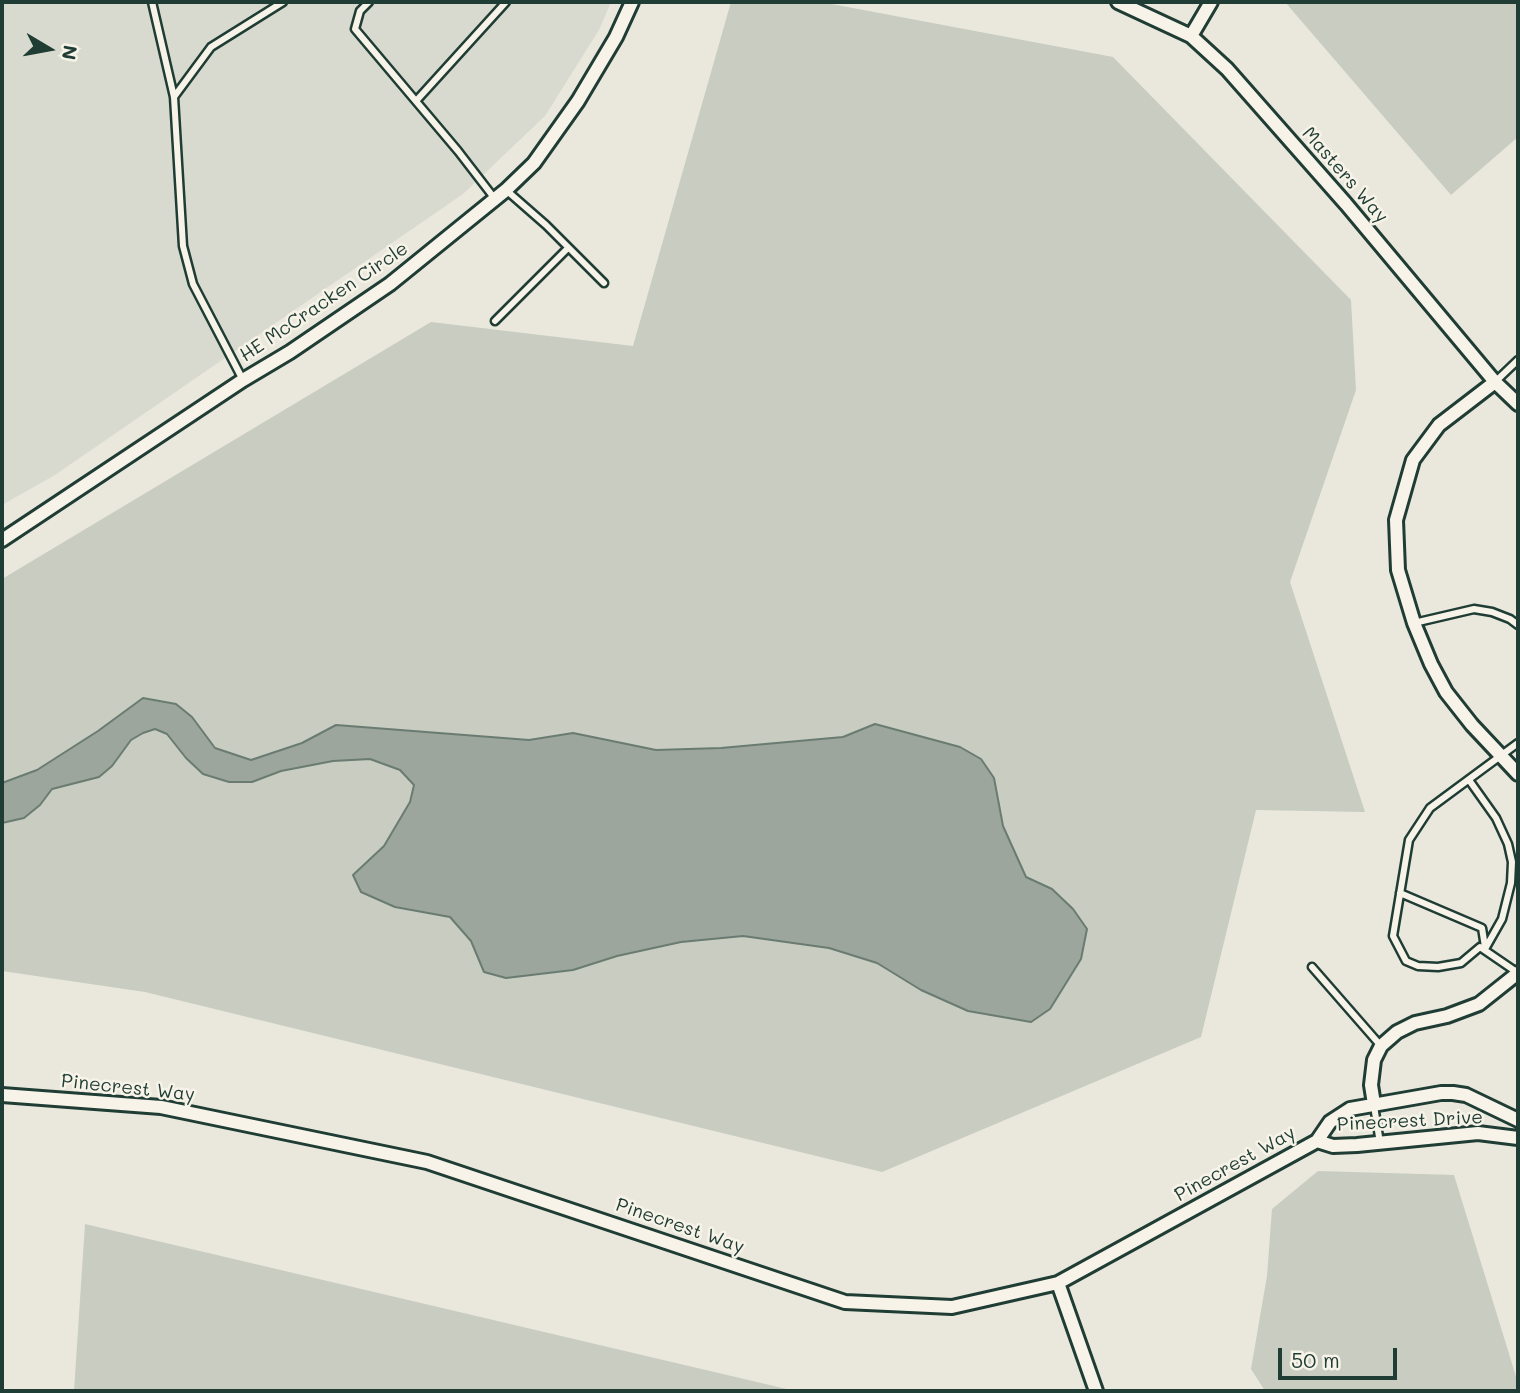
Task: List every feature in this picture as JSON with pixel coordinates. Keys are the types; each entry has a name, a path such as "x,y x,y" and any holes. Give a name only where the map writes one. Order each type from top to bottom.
{"street":[{"name":"HE McCracken Circle","path":"2,540 390,284 506,190 534,163 578,101 617,37 632,2"},
{"name":"Masters Way","path":"1118,2 1191,36 1227,69 1319,173 1495,382 1518,404"},
{"path":"1191,36 1211,2"},
{"path":"1495,382 1439,425 1413,460 1396,520 1398,570 1414,623 1446,692 1472,725 1518,774"},
{"path":"1374,1104 1371,1085 1374,1060 1381,1046 1397,1032 1415,1023 1447,1016 1479,1004 1518,973"},
{"name":"Pinecrest Drive","path":"1518,1120 1466,1095 1441,1093 1350,1110 1330,1122 1317,1141 1333,1146 1380,1144 1478,1133 1518,1138"},
{"name":"Pinecrest Way","path":"2,1095 161,1107 427,1162 845,1302 952,1307 1058,1283 1317,1141"},
{"path":"1058,1283 1096,1391"}],"lane":[{"path":"152,2 174,97 183,246 193,284 243,380"},
{"path":"174,97 211,47 283,2"},
{"path":"369,2 360,11 355,29 495,199"},
{"path":"416,101 506,2"},
{"path":"506,190 546,225 604,283"},
{"path":"495,321 568,248"},
{"path":"1495,382 1518,360"},
{"path":"1414,623 1474,609 1492,612 1518,625"},
{"path":"1518,743 1430,808 1409,840 1393,936 1406,961 1418,966 1438,967 1461,963 1480,947 1518,973"},
{"path":"1469,780 1496,818 1508,844 1512,862 1511,883 1502,919 1485,949"},
{"path":"1400,893 1482,928 1485,949"},
{"path":"1312,967 1381,1046"},
{"path":"1374,1104 1380,1144"}],"shaded area":[{"path":"2,2 611,2 599,30 545,116 463,194 55,475 2,505"},
{"path":"731,2 821,2 1113,57 1351,300 1356,390 1290,582 1365,812 1256,810 1201,1037 882,1172 145,992 2,971 2,579 431,322 633,346"},
{"path":"1285,2 1515,2 1518,5 1518,137 1451,195"},
{"path":"143,698 176,704 192,717 215,748 251,760 302,743 336,725 529,740 573,733 656,750 721,748 843,737 875,724 960,747 981,759 994,778 1003,826 1026,877 1052,889 1073,909 1087,929 1081,959 1050,1009 1031,1022 968,1011 921,990 877,963 829,948 743,936 681,942 617,956 573,970 506,978 484,972 471,941 450,917 395,907 361,892 353,875 384,846 410,802 414,785 400,770 370,759 333,761 281,771 252,782 229,782 203,774 167,734 155,729 131,740 112,766 99,777 52,789 40,805 24,818 2,823 2,783 37,770"},
{"path":"1318,1171 1454,1175 1518,1383 1518,1391 1265,1391 1251,1369 1267,1276 1272,1209"},
{"path":"85,1224 795,1391 74,1391"}]}
